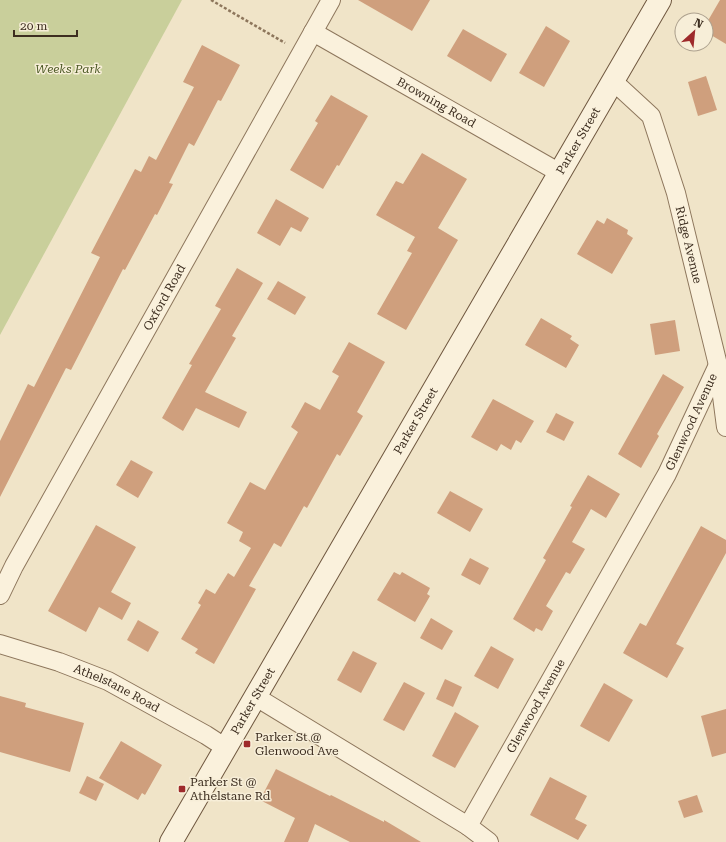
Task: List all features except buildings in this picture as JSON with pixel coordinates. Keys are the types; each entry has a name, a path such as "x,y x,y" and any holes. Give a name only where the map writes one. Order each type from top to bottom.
{"main road":[{"name":"Parker Street","path":"172,842 660,0"}],"street":[{"name":"Oxford Road","path":"0,595 14,566 331,0"},
{"name":"Browning Road","path":"313,32 560,173"},
{"name":"Ridge Avenue","path":"613,81 651,116 676,193 718,365 726,426"},
{"name":"Glenwood Avenue","path":"468,826 667,474 718,365"},
{"name":"Athelstane Road","path":"0,644 60,662 108,681 206,734 226,748"},
{"path":"256,697 468,826 489,842"}],"path":[{"path":"211,0 302,53"}],"green space":[{"name":"Weeks Park","path":"0,0 182,0 0,335"}],"place":[{"name":"Parker St @ Glenwood Ave","path":"247,744"},
{"name":"Parker St @ Athelstane Rd","path":"182,789"}]}
